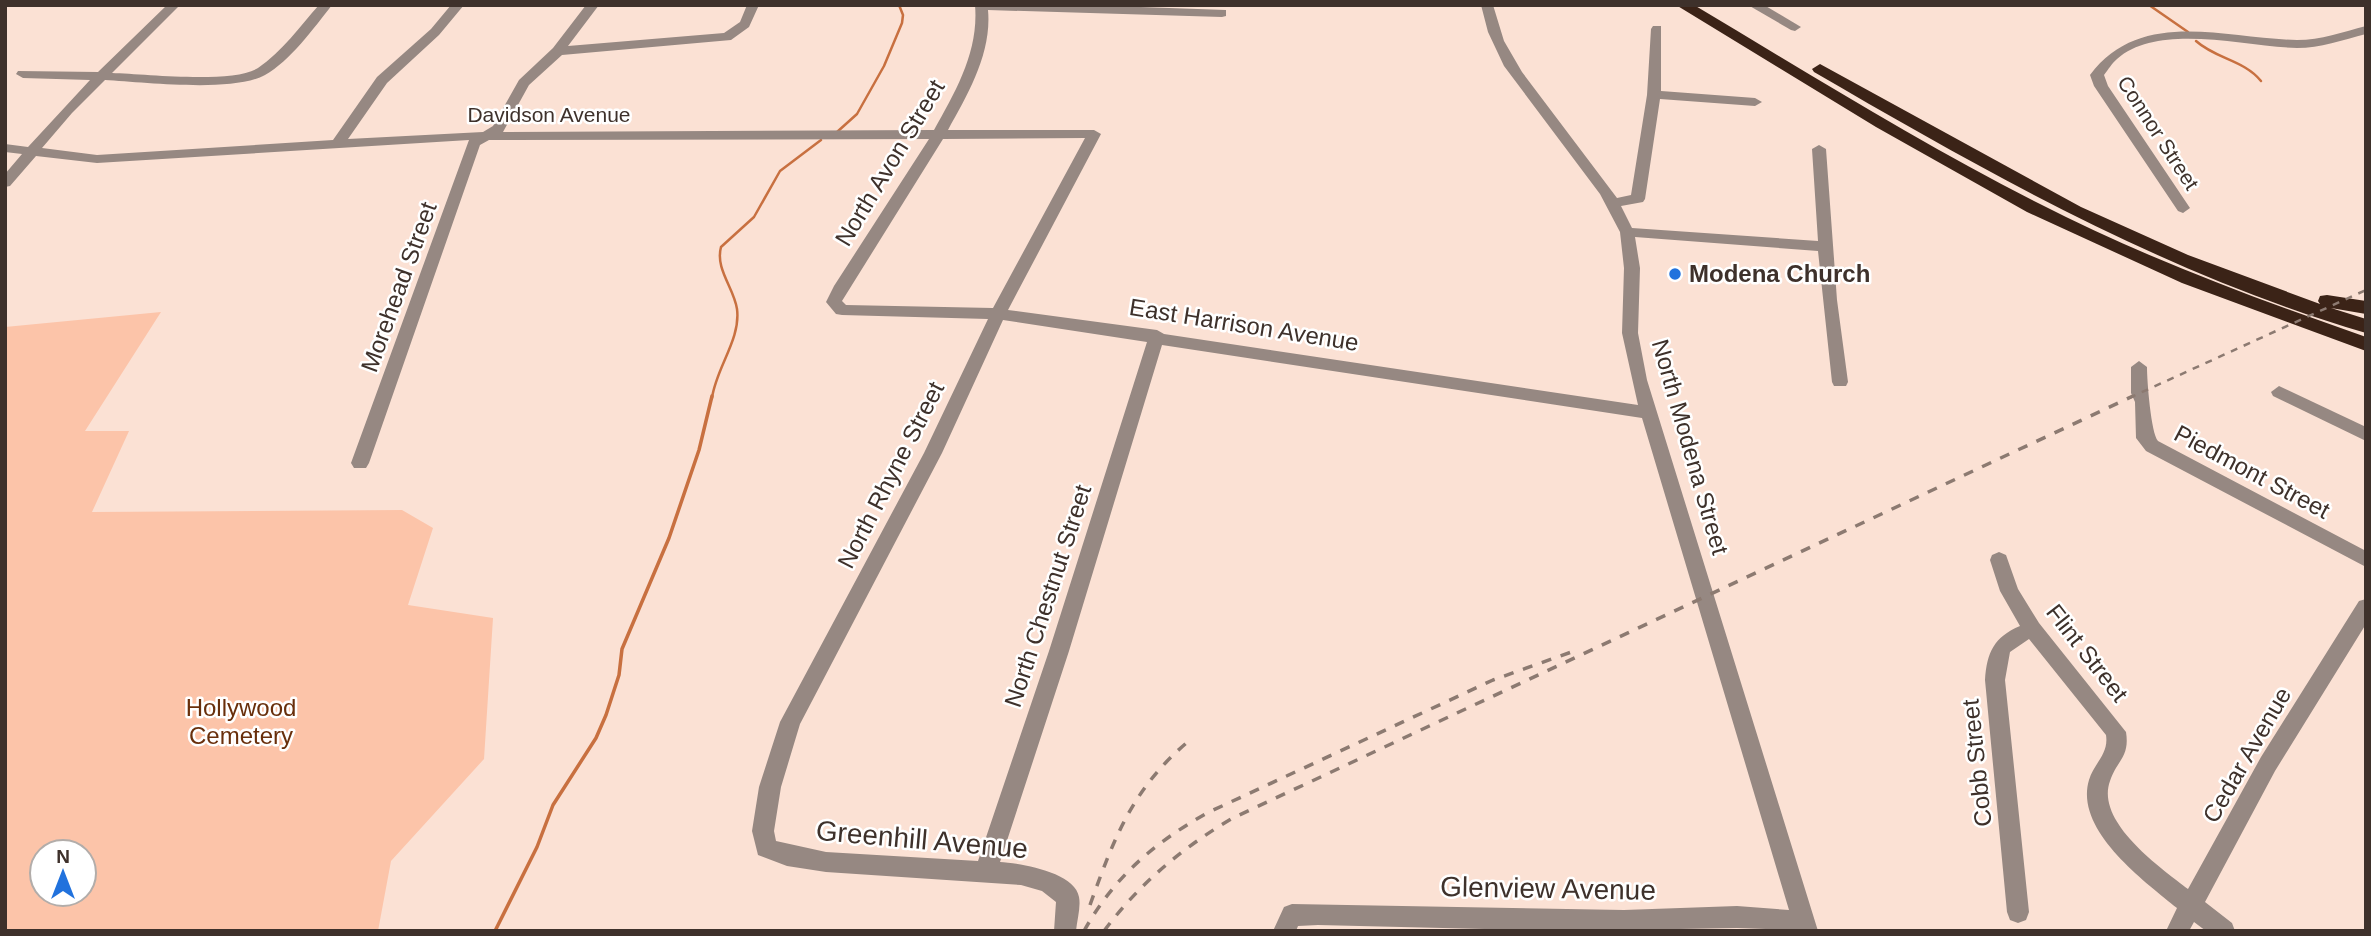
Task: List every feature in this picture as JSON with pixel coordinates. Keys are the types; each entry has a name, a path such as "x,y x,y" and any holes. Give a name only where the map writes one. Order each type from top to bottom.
{"highway":[{"path":"1683,5 1977,177 2073,228 2143,260 2272,312 2366,344"},
{"path":"1709,5 2042,194 2141,242 2282,299 2366,326"},
{"path":"2141,242 2273,286 2348,306 2366,308"}],"street":[{"path":"5,183 30,151 100,76 174,5"},
{"path":"23,74 218,80 248,77 273,62 326,5"},
{"path":"337,144 382,80 435,33 458,5"},
{"name":"Morehead Street","path":"360,463 474,143 498,129 524,83 558,51 593,5"},
{"path":"558,51 727,37 748,22 753,5"},
{"name":"North Modena Street","path":"1487,5 1491,28 1516,74 1593,173 1614,203 1627,232 1632,268 1630,333 1649,413 1806,926"},
{"path":"1754,5 1795,27"},
{"path":"982,6 1109,7 1222,13"},
{"name":"North Avon Street","path":"834,302 939,136 966,82 982,42 986,18 982,6"},
{"path":"1614,203 1638,200 1654,95 1657,29"},
{"name":"Connor Street","path":"2183,208 2101,86 2097,75 2104,63 2122,49 2144,40 2187,36 2297,44 2320,43 2366,30"},
{"path":"1654,95 1755,102"},
{"name":"Davidson Avenue","path":"5,148 97,159 490,136 1094,134"},
{"name":"North Rhyne Street","path":"766,848 763,831 770,787 790,722 933,453 998,314 1094,134"},
{"path":"1819,149 1829,300 1840,382"},
{"path":"1627,232 1825,247"},
{"name":"East Harrison Avenue","path":"834,302 842,310 998,314 1649,413"},
{"name":"North Chestnut Street","path":"986,870 1059,651 1157,337"},
{"name":"Piedmont Street","path":"2139,367 2139,393 2143,402 2145,438 2152,446 2366,560"},
{"path":"2279,392 2366,435"},
{"name":"Flint Street","path":"1999,560 2009,591 2032,629 2057,656 2116,732 2118,747 2099,780 2097,798 2106,822 2120,843 2142,866 2224,931"},
{"name":"Cedar Avenue","path":"2177,931 2268,764 2366,607"},
{"name":"Cobb Street","path":"2018,912 1995,680 1996,658 2004,642 2032,629"},
{"name":"Greenhill Avenue","path":"766,848 787,856 826,862 1021,874 1048,882 1068,897 1065,931"},
{"name":"Glenview Avenue","path":"1288,923 1533,924 1737,917 1806,926"}],"green space":[{"name":"Hollywood Cemetery","path":"161,312 85,431 129,431 92,512 402,510 433,528 408,605 493,618 484,759 391,861 378,931 5,931 5,327"}],"waterway":[{"path":"837,132 857,114 884,66 902,23 903,15 899,5"},
{"path":"2149,5 2188,32"},
{"path":"2196,41 2246,68 2261,81"},
{"path":"712,398 737,320 735,301 721,263 721,247 754,217 780,171 821,140"},
{"path":"495,931 537,847 553,805 596,738 606,715 619,675 622,649 669,538 699,450 712,396"}],"railway":[{"path":"2129,398 2366,290"},
{"path":"1104,931 1146,883 1195,843 1231,819 2133,396"},
{"path":"1084,931 1108,894 1137,863 1170,836 1207,813 1493,680 1577,650"},
{"path":"1090,905 1117,836 1140,795 1170,758 1190,740"}],"place":[{"name":"Modena Church","path":"1675,274"}]}
